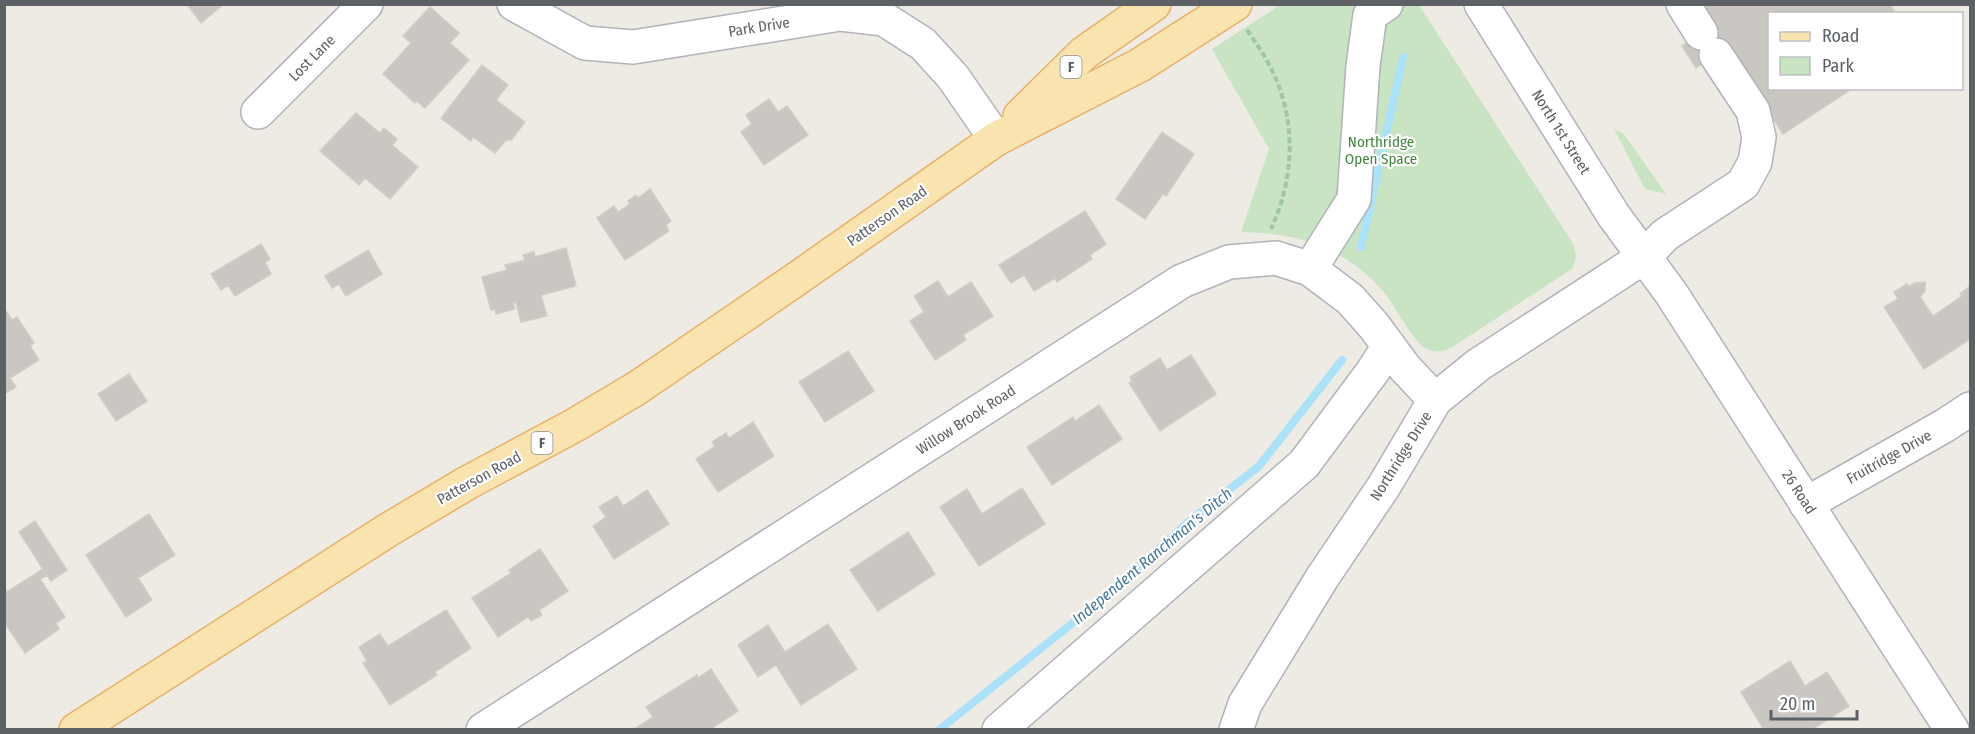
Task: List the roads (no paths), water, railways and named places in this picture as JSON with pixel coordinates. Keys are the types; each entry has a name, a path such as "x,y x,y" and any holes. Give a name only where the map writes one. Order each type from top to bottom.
{"main road":[{"name":"Patterson Road","path":"996,140 1084,53 1154,4"},
{"name":"Patterson Road","path":"76,729 388,530 637,388 996,140 1239,14"}],"street":[{"name":"Lost Lane","path":"258,112 366,4"},
{"name":"Park Drive","path":"514,4 585,43 633,47 841,9 884,19 923,44 953,77 996,140"},
{"path":"1310,269 1354,199 1363,66 1370,15 1386,4"},
{"name":"North 1st Street","path":"1481,4 1614,216 1644,257"},
{"name":"Northridge Drive","path":"1236,729 1245,704 1322,578 1384,486 1435,400 1478,365 1644,257 1665,236 1743,184 1750,174 1755,162 1759,137 1752,111 1683,4"},
{"name":"26 Road","path":"1644,257 1671,293 1952,729"},
{"name":"Willow Brook Road","path":"483,729 1182,281 1229,262 1276,258 1310,269 1350,299 1374,326 1405,368 1435,400"},
{"path":"999,729 1304,464 1389,346"},
{"name":"Fruitridge Drive","path":"1806,504 1971,410"}],"waterway":[{"name":"Independent Ranchman's Ditch","path":"1361,247 1403,57"},
{"name":"Independent Ranchman's Ditch","path":"939,730 1105,597 1186,524 1259,466 1342,360"}],"park label":[{"name":"Northridge Open Space","path":"1381,150"}]}
